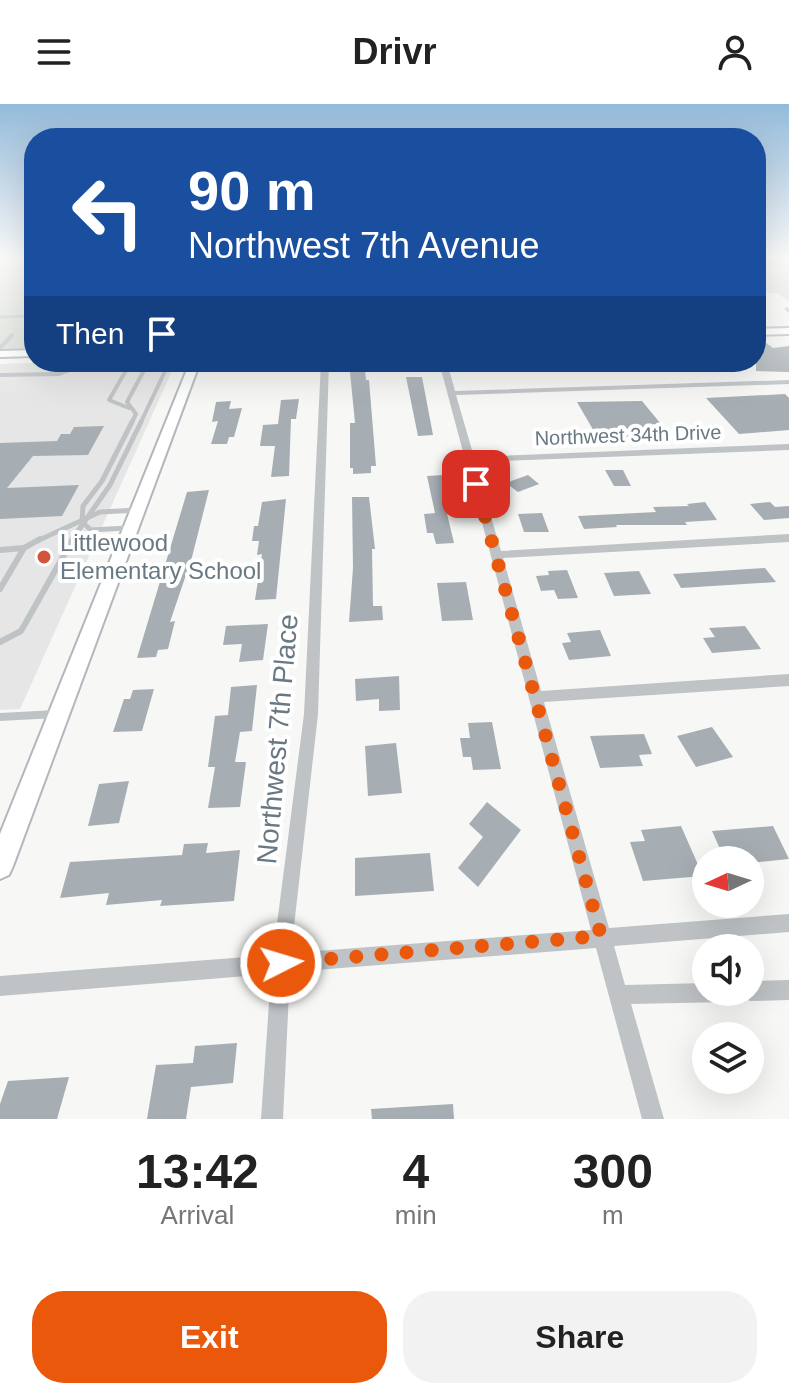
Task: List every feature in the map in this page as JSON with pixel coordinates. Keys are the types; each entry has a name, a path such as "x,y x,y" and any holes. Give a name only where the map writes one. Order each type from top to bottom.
{"street":[{"path":"766,332 789,331"},
{"path":"0,354 24,353"},
{"path":"0,866 191,372"},
{"name":"Northwest 7th Place","path":"272,1119 281,963 311,714 325,372"},
{"path":"446,372 653,1119"},
{"path":"452,393 789,382"},
{"name":"Northwest 34th Drive","path":"469,460 789,447"},
{"path":"496,555 789,538"},
{"path":"536,697 789,680"},
{"path":"0,986 789,923"},
{"path":"764,991 789,990"},
{"path":"618,995 692,993"}],"lane":[{"path":"0,317 24,316"},
{"path":"0,348 12,335"},
{"path":"0,375 63,372"},
{"path":"82,522 83,506 102,481 136,414 109,400 125,372"},
{"path":"129,408 127,402 143,372"},
{"path":"0,642 21,631 82,522 110,485 165,372"},
{"path":"0,550 24,548 56,530 82,522 100,512 138,510"},
{"path":"82,522 91,530 131,528"},
{"path":"0,589 24,548"},
{"path":"0,717 59,714"}],"shaded area":[{"path":"0,306 24,306 24,348 0,349"},
{"name":"Littlewood Elementary School","path":"24,363 24,372 172,372 20,709 0,710 0,364"}],"building":[{"path":"766,343 773,348 789,346 789,372 766,371"},
{"path":"350,372 365,372 366,380 369,380 376,466 371,466 371,473 353,474 353,468 350,468 350,423 355,423"},
{"path":"406,377 422,377 433,435 418,436"},
{"path":"785,394 789,398 789,430 739,434 706,398"},
{"path":"299,399 296,419 291,419 289,476 271,477 275,446 260,446 263,425 278,424 281,400"},
{"path":"231,401 229,409 242,408 234,437 229,437 227,444 211,444 218,421 212,422 216,402"},
{"path":"642,401 670,435 599,440 577,402"},
{"path":"104,426 88,455 33,456 7,488 79,485 62,516 0,519 0,443 57,441 61,434 70,434 74,427"},
{"path":"605,470 623,470 631,486 614,486"},
{"path":"444,475 450,497 443,497 454,543 436,544 433,533 427,533 424,514 435,513 427,476"},
{"path":"528,475 539,484 518,492 506,483"},
{"path":"209,490 192,557 170,622 175,621 168,649 158,650 156,657 137,658 187,492"},
{"path":"352,497 369,497 375,549 372,549 373,606 382,606 383,620 349,622 353,568"},
{"path":"286,499 276,599 255,600 262,554 257,555 259,541 252,541 254,526 258,526 262,502"},
{"path":"705,502 717,520 685,522 687,525 616,525 584,529 578,516 656,512 653,507 689,506 687,504"},
{"path":"770,502 775,507 789,506 789,518 764,520 750,504"},
{"path":"542,513 549,532 524,532 518,514"},
{"path":"765,568 776,582 681,588 673,574"},
{"path":"567,570 578,598 558,599 554,590 541,591 536,576 549,575 548,571"},
{"path":"639,571 651,594 614,596 604,573"},
{"path":"466,582 473,620 442,621 437,583"},
{"path":"268,624 263,660 239,662 242,644 223,645 226,626"},
{"path":"745,626 761,649 712,653 703,638 715,637 709,628"},
{"path":"600,630 611,656 569,660 562,643 571,642 567,633"},
{"path":"399,676 400,710 379,711 379,699 356,701 355,679"},
{"path":"257,685 252,731 240,732 235,762 246,762 240,807 208,808 215,767 208,767 215,716 228,715 231,687"},
{"path":"154,689 142,731 113,732 124,699 130,699 133,690"},
{"path":"492,722 501,769 473,770 471,757 463,757 460,738 470,738 468,723"},
{"path":"712,727 733,757 696,767 677,736"},
{"path":"644,734 652,754 639,755 643,766 600,768 590,736"},
{"path":"396,743 402,793 368,796 365,746"},
{"path":"129,781 119,823 88,826 99,784"},
{"path":"487,802 521,830 478,887 458,868 483,837 469,824"},
{"path":"681,826 692,851 692,877 643,881 630,842 645,841 641,830"},
{"path":"773,826 789,859 764,862 764,846 719,846 712,831"},
{"path":"208,843 206,853 240,850 234,901 160,906 162,900 106,905 109,893 60,898 70,862 182,855 184,844"},
{"path":"430,853 434,891 355,896 355,858"},
{"path":"237,1043 233,1083 191,1087 186,1119 147,1119 156,1065 193,1063 195,1046"},
{"path":"69,1077 57,1119 0,1119 0,1104 8,1081"},
{"path":"453,1104 454,1119 372,1119 371,1109"}],"place":[{"name":"Littlewood Elementary School","path":"44,557"}],"route":[{"path":"281,963 601,936 476,484"}]}
